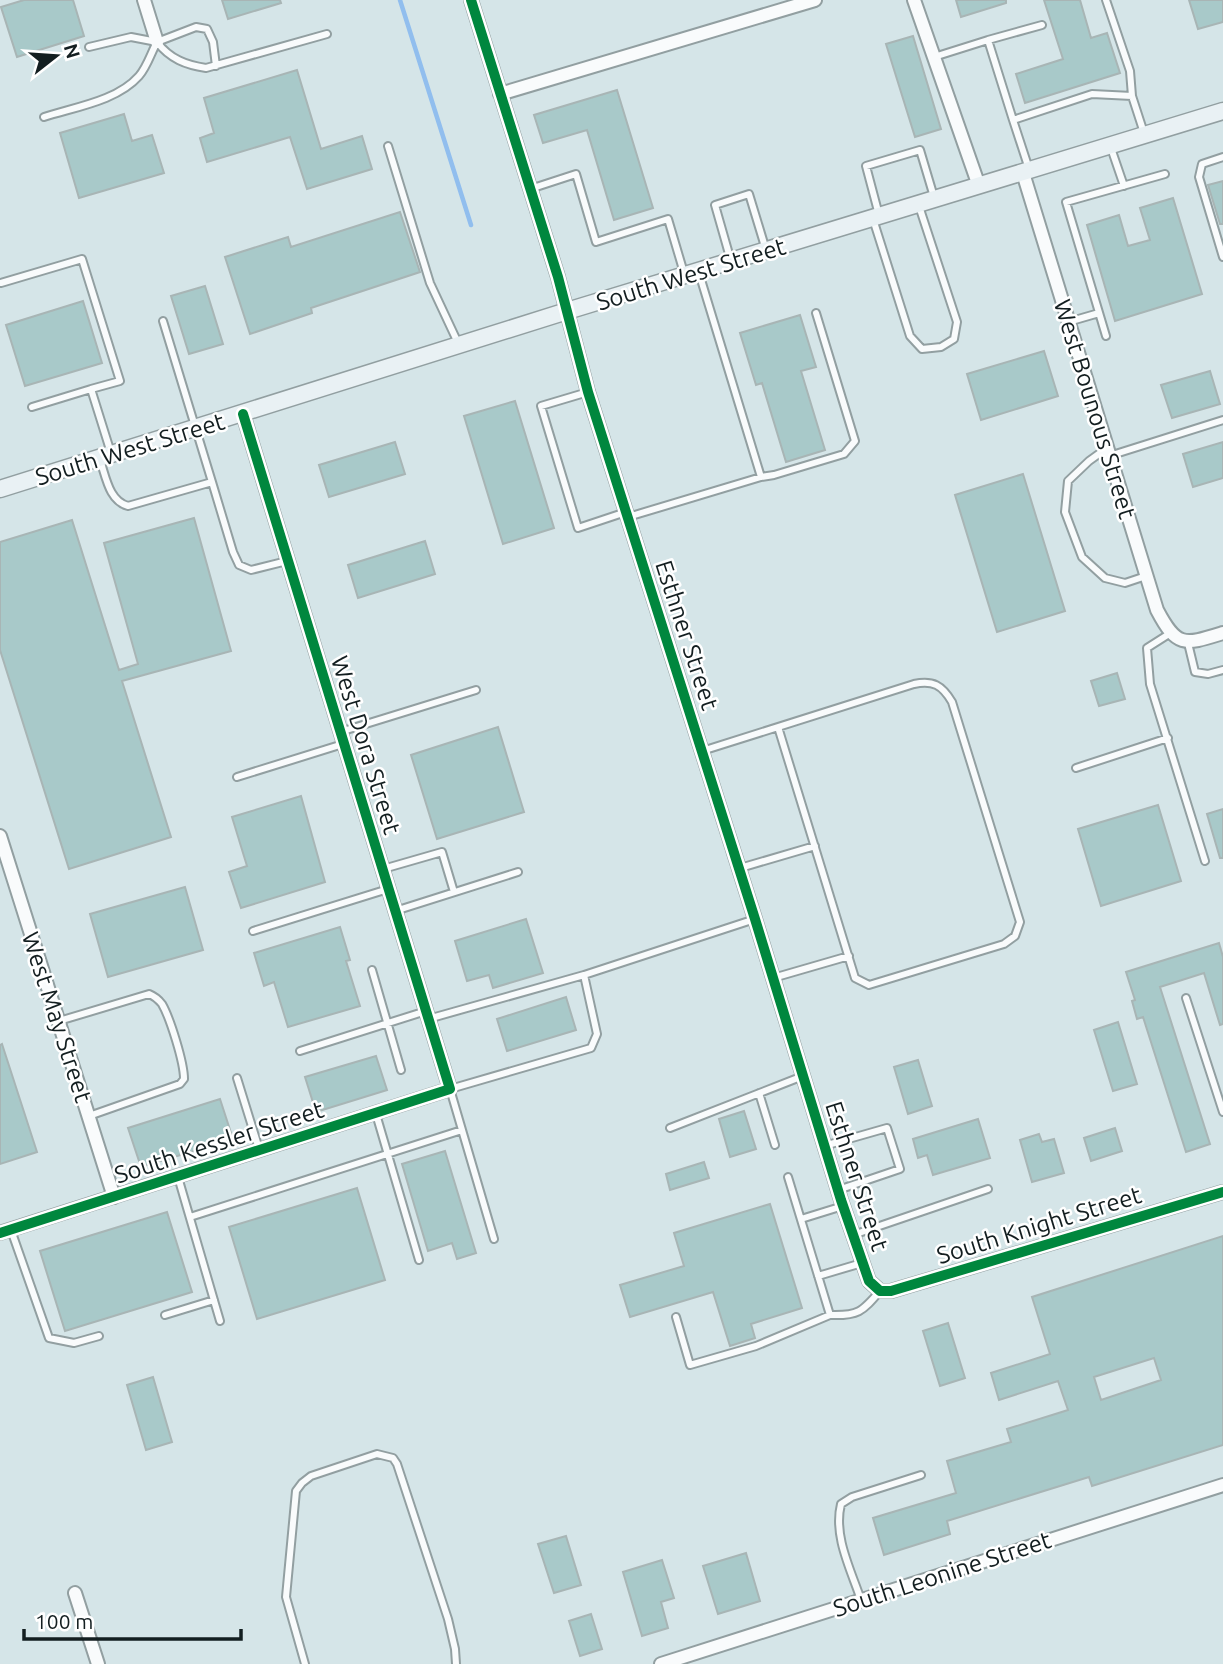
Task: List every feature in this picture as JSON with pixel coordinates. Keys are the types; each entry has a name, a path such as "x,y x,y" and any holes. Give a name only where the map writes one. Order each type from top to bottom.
{"main road":[{"name":"South West Street","path":"0,489 568,311 1223,111"}],"street":[{"path":"144,0 157,42"},
{"name":"Esthner Street","path":"471,0 568,311 588,392 843,1206 869,1281 880,1291"},
{"path":"500,94 815,0"},
{"path":"914,0 979,186"},
{"name":"West Bounous Street","path":"1026,172 1068,322 1157,610 1179,638"},
{"name":"West Dora Street","path":"243,414 450,1089"},
{"path":"1179,638 1223,633"},
{"name":"West May Street","path":"0,836 114,1197"},
{"name":"South Kessler Street","path":"5,1231 450,1089"},
{"name":"South Knight Street","path":"880,1291 917,1284 1223,1192"},
{"name":"South Leonine Street","path":"661,1664 1223,1485"},
{"path":"75,1593 98,1664"}],"lane":[{"path":"1106,0 1130,71 1132,96 1144,135"},
{"path":"934,57 1042,24"},
{"path":"89,47 131,37 157,42 202,27 207,29 213,42 216,66"},
{"path":"157,42 177,60 193,66 216,66 327,34"},
{"path":"988,40 1026,172"},
{"path":"44,117 105,98 126,88 140,75 157,42"},
{"path":"1013,120 1092,94 1132,96"},
{"path":"388,146 430,283 459,347"},
{"path":"1110,146 1124,186"},
{"path":"918,205 957,322 954,339 940,346 922,349 910,336 877,218 866,166 920,149 935,200"},
{"path":"1223,157 1204,162 1199,168 1199,177 1223,257"},
{"path":"530,189 576,174 596,242 668,219 692,275 761,477"},
{"path":"1106,336 1066,202 1165,174"},
{"path":"732,263 715,205 749,194 766,252"},
{"path":"1,283 82,259 120,381 32,407"},
{"path":"588,392 541,406 578,528 844,454 855,441 816,313"},
{"path":"1068,322 1099,313"},
{"path":"163,321 239,565 251,570 287,561"},
{"path":"91,389 111,492 117,502 128,506 212,482"},
{"path":"1146,576 1125,583 1105,578 1082,557 1065,512 1068,481 1089,461 1108,452 1223,420"},
{"path":"1205,861 1150,684 1147,648 1179,638 1195,672 1208,674 1223,670"},
{"path":"702,751 914,684 928,681 944,688 952,702 1020,922 1015,936 1004,944 869,985 855,978 778,727"},
{"path":"237,777 476,690"},
{"path":"1076,768 1168,738"},
{"path":"739,869 815,846"},
{"path":"382,870 442,852 454,892"},
{"path":"395,911 518,872"},
{"path":"253,931 388,889"},
{"path":"300,1051 387,1023 584,975 755,919"},
{"path":"773,978 849,956"},
{"path":"372,970 401,1070"},
{"path":"495,1240 450,1089 591,1048 597,1034 584,975"},
{"path":"59,1021 149,994 163,1005 181,1056 184,1079 180,1084 89,1116"},
{"path":"1186,998 1223,1112"},
{"path":"670,1128 803,1076"},
{"path":"237,1078 259,1151"},
{"path":"759,1093 775,1145"},
{"path":"376,1114 419,1260"},
{"path":"824,1146 887,1128 900,1169 838,1190"},
{"path":"190,1217 462,1130"},
{"path":"177,1177 220,1321"},
{"path":"788,1177 830,1315"},
{"path":"853,1235 988,1189"},
{"path":"801,1219 843,1206"},
{"path":"5,1231 49,1338 74,1343 99,1336"},
{"path":"818,1276 862,1263"},
{"path":"676,1317 690,1364 755,1346 830,1315 863,1311 880,1291"},
{"path":"165,1315 214,1300"},
{"path":"305,1664 286,1597 296,1491 311,1476 377,1454 393,1458 397,1464 448,1619 456,1664"},
{"path":"861,1600 842,1546 837,1519 841,1504 852,1497 921,1475"}],"building":[{"path":"24,0 73,0 84,36 17,57 1,7"},
{"path":"222,0 280,0 281,3 228,19"},
{"path":"956,0 1006,0 1006,3 961,17"},
{"path":"1044,0 1080,0 1091,38 1107,33 1120,73 1025,103 1016,74 1063,59"},
{"path":"1189,0 1223,0 1223,22 1198,29"},
{"path":"913,36 941,129 915,137 886,44"},
{"path":"297,70 321,149 362,136 372,169 307,189 290,137 207,162 200,138 214,133 204,98"},
{"path":"617,90 653,208 614,220 587,130 543,143 534,115"},
{"path":"124,114 132,141 152,135 164,173 79,198 60,133"},
{"path":"1223,181 1223,224 1220,224 1208,185"},
{"path":"1173,198 1202,294 1115,321 1087,225 1119,215 1128,246 1150,240 1140,208"},
{"path":"400,212 420,272 311,308 312,313 250,334 225,257 288,237 291,247"},
{"path":"205,286 223,344 189,354 171,296"},
{"path":"83,301 102,363 25,386 6,325"},
{"path":"800,315 816,367 801,371 825,450 786,462 762,383 756,385 740,333"},
{"path":"1044,351 1058,396 981,420 967,374"},
{"path":"1210,371 1220,404 1172,418 1161,385"},
{"path":"515,401 554,528 503,544 464,416"},
{"path":"395,442 405,474 329,497 319,465"},
{"path":"1223,442 1223,478 1193,487 1183,454"},
{"path":"1023,474 1065,611 997,632 955,495"},
{"path":"194,518 231,651 122,681 171,837 69,869 0,650 0,542 72,520 119,670 138,664 104,543"},
{"path":"425,541 435,574 358,598 348,565"},
{"path":"1117,673 1125,699 1099,706 1091,681"},
{"path":"498,727 524,812 437,839 411,755"},
{"path":"301,796 325,882 241,908 229,872 247,866 232,817"},
{"path":"1158,805 1181,881 1101,906 1078,829"},
{"path":"1223,809 1223,858 1220,858 1207,814"},
{"path":"185,887 203,950 108,977 90,914"},
{"path":"526,919 543,973 493,988 489,975 467,981 455,941"},
{"path":"340,927 350,960 346,961 360,1006 288,1027 274,982 264,986 254,953"},
{"path":"1219,943 1223,957 1223,1024 1220,1025 1204,973 1160,987 1210,1144 1186,1152 1143,1017 1137,1019 1132,1001 1135,1000 1126,972"},
{"path":"566,997 576,1030 507,1051 497,1019"},
{"path":"1118,1022 1137,1084 1113,1091 1094,1030"},
{"path":"2,1044 37,1152 0,1164 0,1045"},
{"path":"376,1056 387,1090 316,1112 305,1077"},
{"path":"918,1060 932,1106 908,1114 894,1067"},
{"path":"220,1099 233,1139 141,1167 128,1128"},
{"path":"744,1111 756,1149 730,1157 719,1119"},
{"path":"978,1119 990,1158 933,1175 927,1155 918,1158 913,1139"},
{"path":"1115,1128 1122,1151 1091,1161 1084,1138"},
{"path":"1039,1134 1042,1142 1054,1139 1064,1173 1032,1182 1020,1140"},
{"path":"445,1151 476,1253 457,1259 452,1243 428,1251 402,1164"},
{"path":"704,1162 709,1178 670,1190 666,1174"},
{"path":"357,1188 385,1280 257,1319 229,1227"},
{"path":"770,1204 802,1308 751,1324 755,1338 730,1346 713,1292 630,1317 620,1285 684,1266 674,1233"},
{"path":"167,1212 192,1292 65,1331 40,1251"},
{"path":"1223,1236 1223,1445 1092,1486 1089,1477 947,1521 950,1534 884,1555 873,1518 956,1493 947,1461 1011,1442 1007,1429 1068,1410 1058,1381 999,1400 991,1373 1050,1354 1032,1297","holes":["1154,1358 1161,1380 1101,1400 1094,1377"]},
{"path":"948,1323 965,1378 940,1386 923,1331"},
{"path":"153,1377 172,1442 146,1450 127,1385"},
{"path":"566,1536 581,1585 554,1593 538,1544"},
{"path":"746,1553 760,1601 718,1614 703,1566"},
{"path":"662,1560 674,1598 661,1602 668,1628 642,1636 623,1572"},
{"path":"591,1614 602,1649 580,1656 569,1621"}],"waterway":[{"path":"400,0 471,225"}],"cycle path":[{"path":"471,0 558,277 588,392 841,1200 869,1281 880,1291 891,1291 1223,1192"},
{"path":"0,1233 450,1089 243,414"}]}
